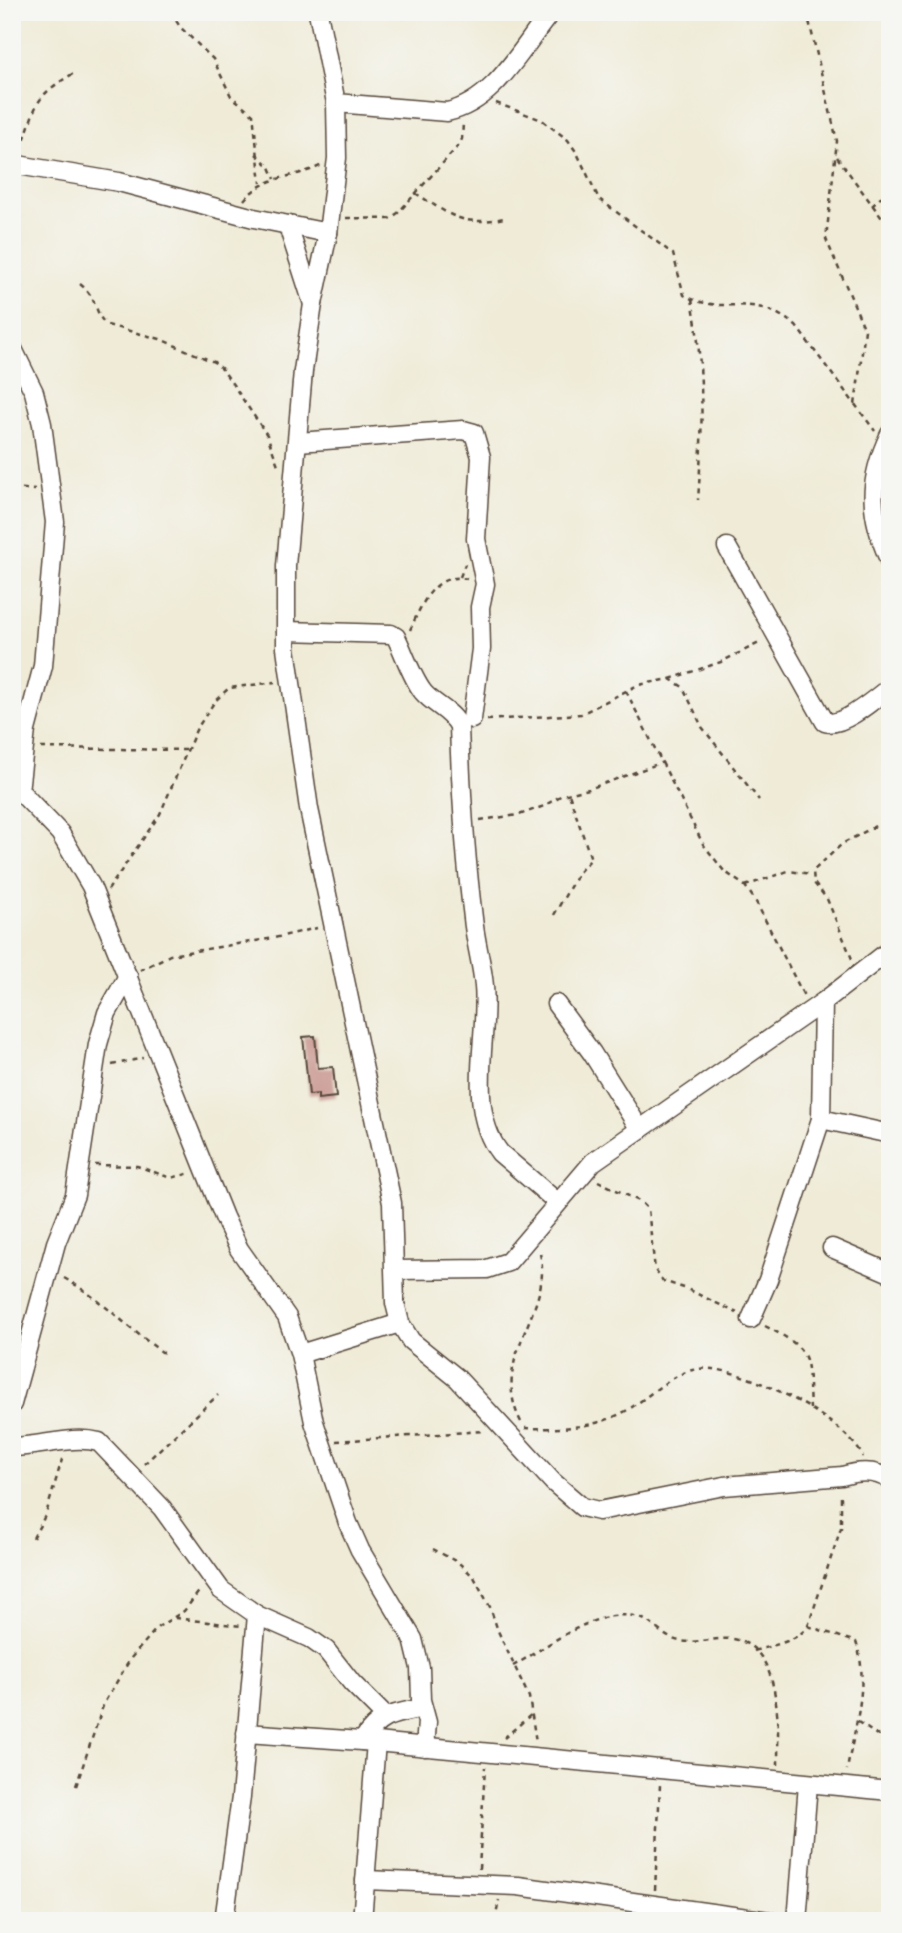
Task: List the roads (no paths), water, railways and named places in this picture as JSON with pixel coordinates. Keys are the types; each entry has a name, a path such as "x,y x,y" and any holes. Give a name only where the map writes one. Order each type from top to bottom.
{"street":[{"path":"317,12 336,103 337,158 329,226 303,371 286,566 289,681 304,783 393,1203 395,1303 400,1322 411,1341 457,1378 552,1482 582,1507 599,1511 724,1486 842,1476 857,1471 875,1473 890,1480"},
{"path":"336,103 447,112 459,110 491,88 551,12"},
{"path":"14,164 119,182 288,226 329,226"},
{"path":"288,226 313,304"},
{"path":"12,347 34,392 46,439 55,544 43,666 16,787 60,833 91,886 203,1167 239,1249 273,1293 287,1317 300,1354 322,1442 360,1550 413,1639 421,1668 423,1708 428,1729 425,1747"},
{"path":"298,442 463,430 474,433 481,457 476,539 485,584 480,607 481,649 472,719"},
{"path":"887,439 873,488 872,508 890,562"},
{"path":"727,547 820,715 829,724 863,709 890,687"},
{"path":"286,631 391,634 402,649 421,689 431,701 456,719 459,726 463,822 473,922 484,984 486,1013 481,1079 488,1128 500,1153 557,1202"},
{"path":"396,1270 497,1267 508,1262 532,1237 581,1174 639,1128 817,1007 890,950"},
{"path":"12,1404 49,1269 75,1195 82,1165 93,1068 107,1013 128,976"},
{"path":"556,1004 592,1053 639,1128"},
{"path":"751,1320 773,1267 821,1119 817,1007"},
{"path":"821,1119 890,1134"},
{"path":"832,1248 890,1273"},
{"path":"300,1354 400,1322"},
{"path":"12,1447 85,1439 99,1443 162,1508 208,1577 220,1590 256,1621 309,1638 326,1650 352,1683 385,1716"},
{"path":"225,1921 256,1621"},
{"path":"362,1921 369,1741 373,1725 385,1716 423,1708"},
{"path":"246,1733 369,1741 890,1791"},
{"path":"797,1921 808,1784"},
{"path":"365,1880 501,1886 769,1921"}]}
